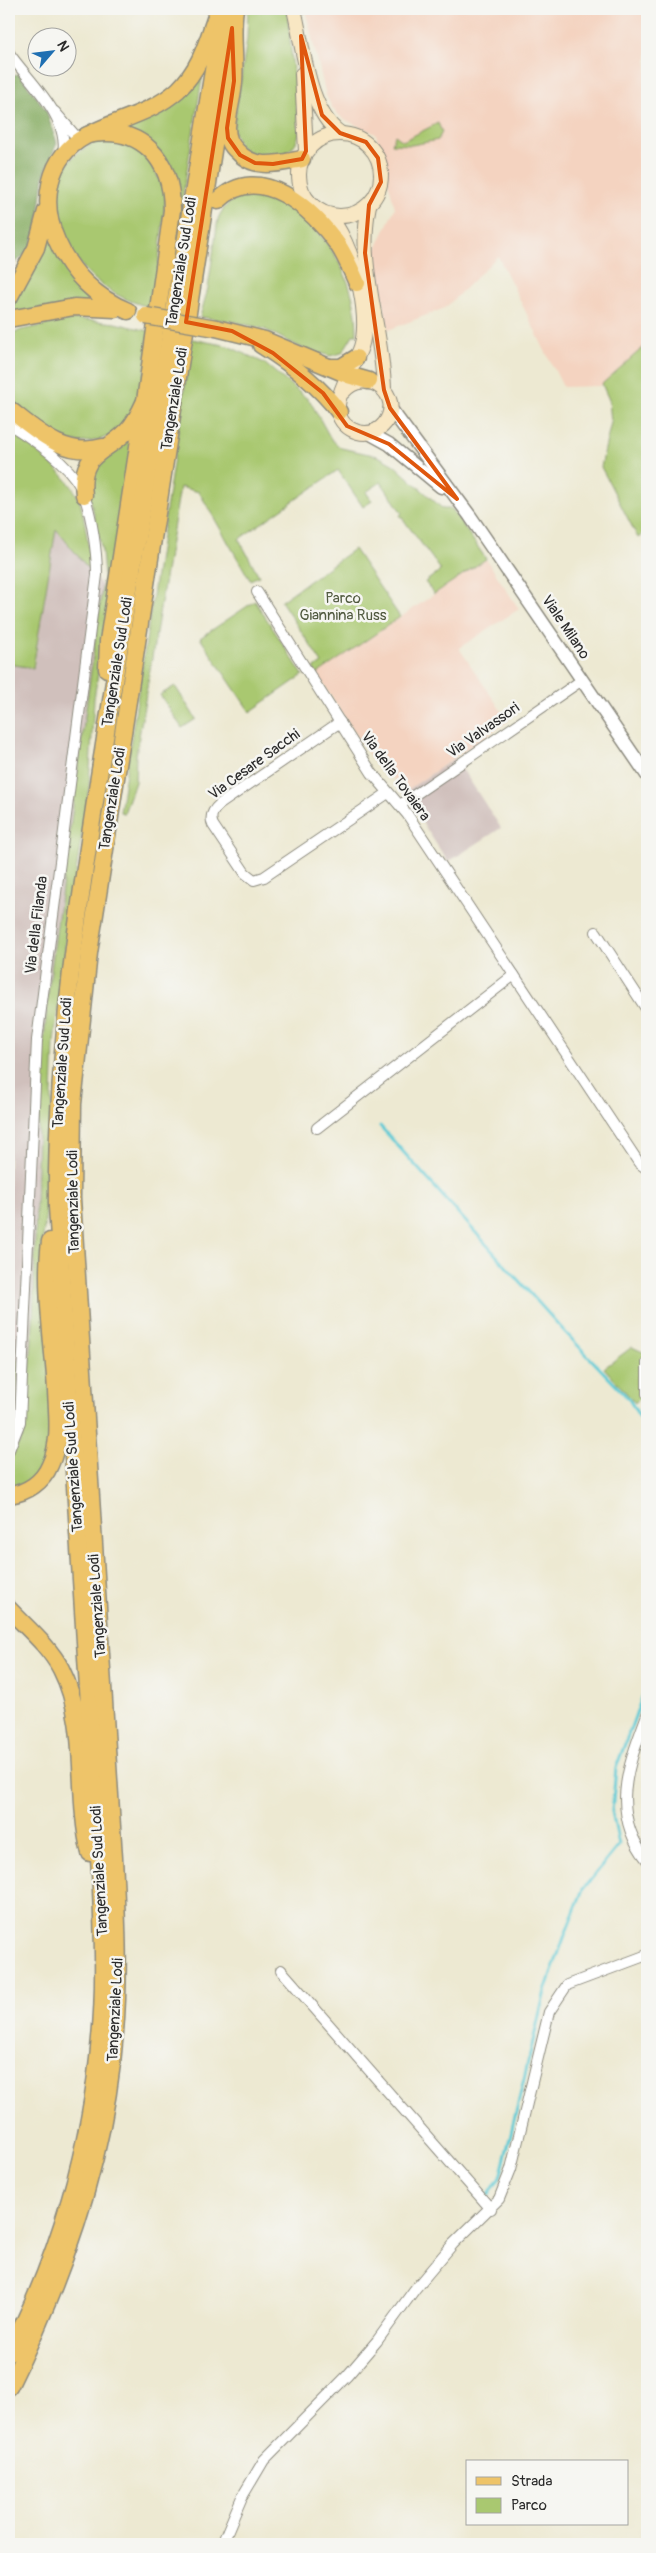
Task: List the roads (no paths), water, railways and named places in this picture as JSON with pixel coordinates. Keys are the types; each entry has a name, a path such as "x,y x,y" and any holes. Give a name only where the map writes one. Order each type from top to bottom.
{"main road":[{"path":"9,298 36,248 43,226 53,172 63,155 83,138 155,106 177,90 195,71 201,61 219,9"},
{"name":"Tangenziale Sud Lodi","path":"9,2353 35,2296 53,2249 79,2163 100,2038 104,1948 57,1207 57,1119 66,1002 111,698 223,9"},
{"name":"Tangenziale Lodi","path":"9,2388 40,2321 82,2206 106,2105 115,2032 118,1957 116,1904 73,1245 74,1104 89,952 235,9"},
{"path":"294,9 318,105 327,122 340,133 360,138 378,158 381,182 378,193 369,205 350,216 328,215"},
{"path":"232,28 234,81 227,128 228,138 233,148 240,155 255,163 273,164 304,155 321,138 340,133"},
{"path":"300,36 304,155 299,170 302,192"},
{"path":"83,138 108,132 138,140 159,159 170,184 171,223 108,641 107,685 111,698"},
{"path":"194,267 207,244 218,201 229,187 250,179 265,178 278,181 302,192 313,206 328,215 342,234 357,283 365,326 363,341 342,392 338,404 338,412"},
{"path":"218,201 232,190 254,184 274,188 288,196 323,227 337,244 357,283"},
{"path":"47,202 50,225 67,261 94,291 128,312"},
{"path":"224,329 256,342 295,369 323,393 347,426 353,431 369,432 384,424 390,408 384,390 382,358 365,253 366,221 369,205"},
{"path":"9,319 74,307 98,306 224,329 284,346 348,375 370,381 384,390"},
{"path":"330,367 341,367 356,358"},
{"path":"342,392 353,383 370,381"},
{"path":"84,494 84,473 89,461 119,438 133,424 145,401"},
{"path":"9,409 43,435 62,446 83,450 106,447"},
{"path":"9,1494 18,1493 36,1484 50,1466 55,1452 57,1414 48,1266 51,1232 57,1207"},
{"path":"9,1609 54,1658 70,1692 78,1723 86,1835 101,1890"}],"street":[{"path":"9,53 51,108 83,138"},
{"path":"51,108 62,135 63,155"},
{"path":"390,408 457,499"},
{"path":"9,424 61,464 84,494"},
{"path":"369,432 389,444 457,499"},
{"name":"Via della Filanda","path":"9,1450 20,1422 37,1040 97,575 96,551 84,494"},
{"name":"Viale Milano","path":"457,499 647,775"},
{"name":"Via della Tovaiera","path":"257,592 372,773 400,805 639,1163 647,1169"},
{"name":"Via Valvassori","path":"400,805 582,680"},
{"name":"Via Cesare Sacchi","path":"340,722 220,804 213,811 211,820 213,825 245,873 254,880 264,877 388,793"},
{"path":"596,932 647,1010"},
{"path":"317,1128 514,975"},
{"path":"647,1363 647,1394"},
{"path":"647,1715 630,1764 625,1802 630,1833 647,1860"},
{"path":"222,2544 242,2497 264,2460 347,2376 453,2244 491,2209 499,2199 511,2169 549,2012 559,1995 567,1985 647,1955"},
{"path":"281,1970 491,2209"}],"waterway":[{"path":"380,1126 564,1331 629,1399 647,1430"},
{"path":"489,2195 500,2177 545,1991 565,1935 583,1889 619,1845 612,1811 616,1768 647,1684"}],"park label":[{"name":"Parco Giannina Russ","path":"343,606"}]}
